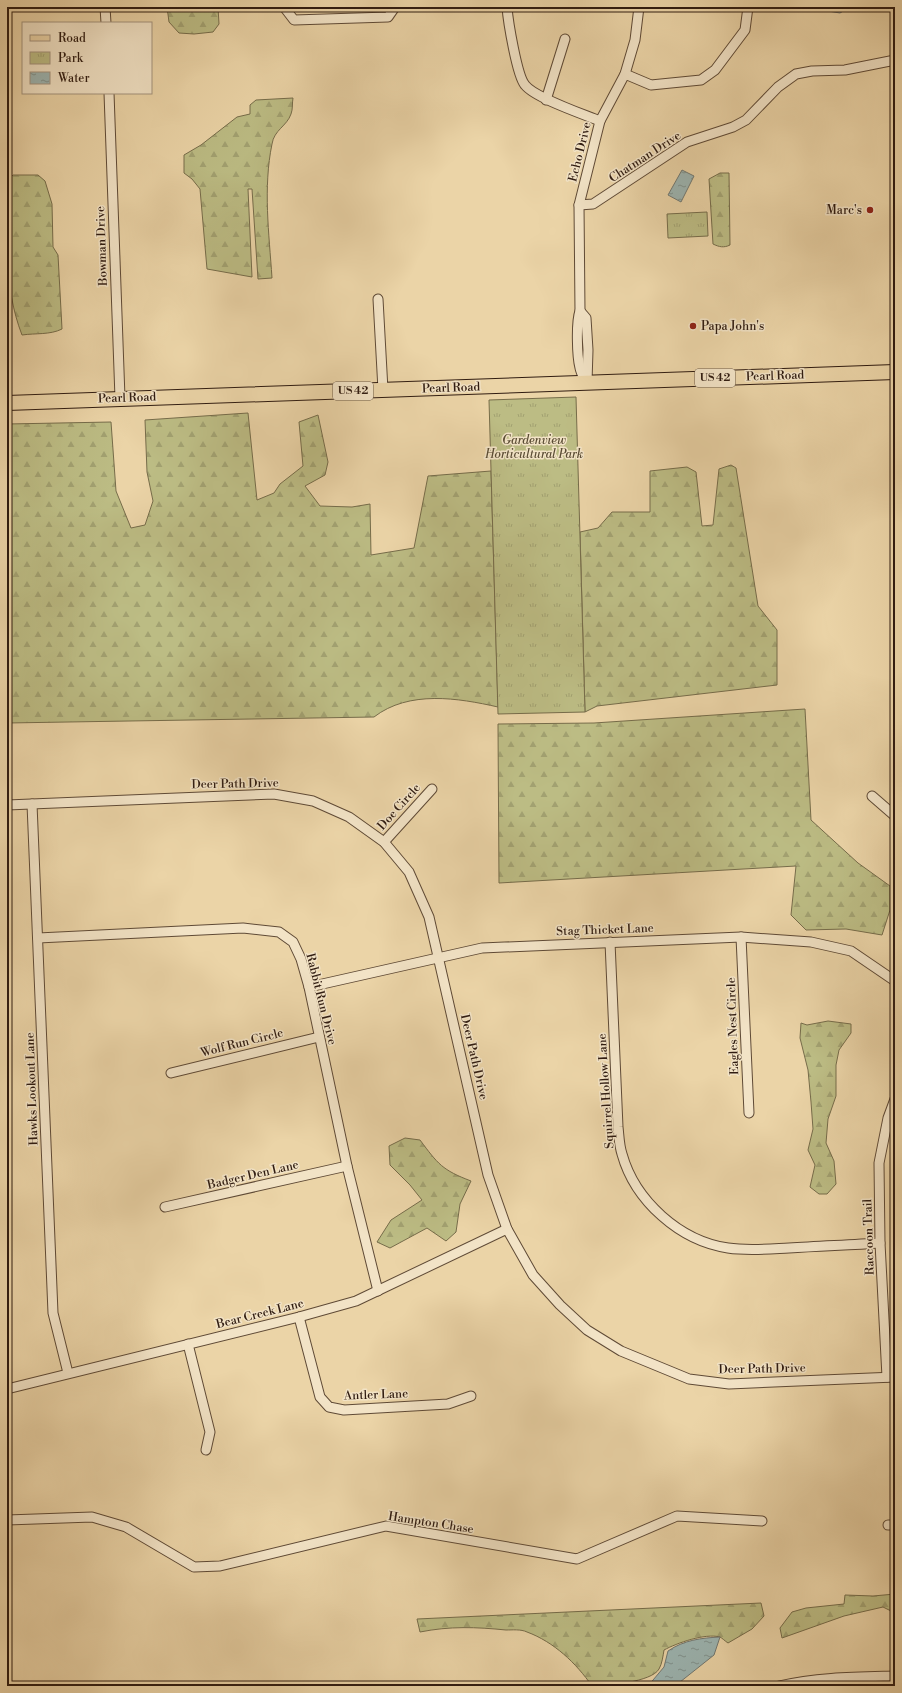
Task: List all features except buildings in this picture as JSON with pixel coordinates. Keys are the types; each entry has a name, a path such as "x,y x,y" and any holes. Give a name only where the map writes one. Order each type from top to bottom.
{"main road":[{"name":"Pearl Road","path":"7,403 895,372"}],"street":[{"path":"105,7 106,22"},
{"path":"284,7 294,20 388,17 395,7"},
{"path":"507,7 516,59 525,85 546,100 600,121"},
{"name":"Echo Drive","path":"586,383 588,356 586,318 580,311 579,205 600,121 625,74 635,40 639,7"},
{"path":"625,74 651,85 701,80 715,70 745,30 748,7"},
{"path":"546,100 565,39"},
{"name":"Chatman Drive","path":"579,205 593,204 687,142 733,127 746,120 778,86 796,74 812,71 845,70 895,60"},
{"name":"Bowman Drive","path":"109,94 120,398"},
{"path":"378,299 383,390"},
{"name":"Doe Circle","path":"384,842 432,789"},
{"name":"Deer Path Drive","path":"7,805 274,794 313,801 350,817 384,842 409,872 429,917 488,1175 507,1229 533,1275 560,1305 587,1330 621,1351 658,1368 689,1379 729,1384 891,1377"},
{"path":"872,796 895,816"},
{"name":"Hawks Lookout Lane","path":"32,804 53,1314 68,1372"},
{"name":"Rabbit Run Drive","path":"38,938 243,928 279,932 293,942 301,959 309,987 347,1166 378,1291"},
{"name":"Stag Thicket Lane","path":"309,987 439,956 482,948 741,937 811,942 851,951 895,981"},
{"name":"Eagles Nest Circle","path":"741,937 749,1113"},
{"name":"Squirrel Hollow Lane","path":"610,942 618,1127 622,1154 638,1190 651,1205 668,1221 690,1236 709,1244 728,1248 751,1249 880,1243"},
{"name":"Wolf Run Circle","path":"171,1073 319,1037"},
{"name":"Raccoon Trail","path":"891,1377 880,1243 879,1163 888,1118 895,1099"},
{"name":"Badger Den Lane","path":"165,1207 347,1166"},
{"name":"Bear Creek Lane","path":"7,1389 68,1372 300,1318 356,1301 507,1229"},
{"name":"Antler Lane","path":"300,1318 320,1397 329,1407 344,1410 448,1404 470,1396"},
{"path":"188,1344 210,1432 206,1450"},
{"name":"Hampton Chase","path":"7,1520 92,1517 126,1527 194,1567 220,1566 386,1526 578,1559 677,1516 762,1521"},
{"path":"779,1686 804,1680 895,1676"}],"green space":[{"path":"167,7 218,7 219,24 213,32 194,34 179,33 169,22"},
{"path":"293,98 291,114 287,122 273,139 269,161 267,194 272,278 258,279 252,189 248,189 252,277 207,269 200,189 192,179 184,173 184,155 201,145 237,117 250,114 250,105 256,100"},
{"path":"720,173 729,173 730,245 724,247 713,244 709,179"},
{"path":"13,175 38,175 45,181 52,204 53,247 58,255 62,329 57,331 43,334 22,335 16,316 7,260 7,181"},
{"path":"707,212 708,236 668,238 667,214"},
{"name":"Gardenview Horticultural Park","path":"576,397 585,712 498,714 489,400"},
{"path":"248,413 257,500 274,493 280,484 303,466 299,422 318,415 328,462 325,475 305,486 320,506 352,507 370,504 371,555 414,548 428,476 491,471 498,707 467,701 434,698 403,703 388,708 374,717 7,723 7,424 111,422 116,491 131,528 145,525 153,501 147,472 145,420"},
{"path":"731,465 736,468 758,606 777,630 777,685 597,706 585,712 580,532 598,528 612,512 650,512 650,471 687,467 696,472 702,526 713,525 719,469"},
{"path":"805,709 811,820 858,863 890,886 890,910 882,935 846,929 806,930 791,915 796,866 499,883 498,724 594,723"},
{"path":"828,1021 851,1024 851,1033 839,1050 836,1065 836,1096 828,1119 826,1143 834,1161 836,1184 827,1194 819,1194 810,1187 815,1165 808,1150 813,1129 808,1070 800,1038 801,1023 807,1025"},
{"path":"405,1138 420,1140 436,1161 447,1170 471,1181 460,1204 456,1232 446,1241 427,1228 390,1248 377,1242 391,1220 422,1200 410,1185 390,1165 389,1146"},
{"path":"895,1594 895,1613 883,1607 844,1616 782,1638 780,1628 792,1612 806,1608 844,1604 845,1595 873,1596"},
{"path":"761,1603 764,1616 752,1629 728,1643 720,1637 707,1636 676,1644 664,1650 659,1669 648,1677 618,1684 599,1686 592,1686 572,1661 555,1647 537,1636 525,1631 463,1628 420,1632 417,1619"}],"water":[{"path":"821,7 850,7 840,13 822,10"},
{"path":"682,170 694,176 681,202 668,195"},
{"path":"720,1637 714,1655 675,1686 648,1686 664,1667 668,1651 680,1644 693,1640"}],"place":[{"name":"Marc's","path":"870,210"},
{"name":"Papa John's","path":"693,326"}]}
